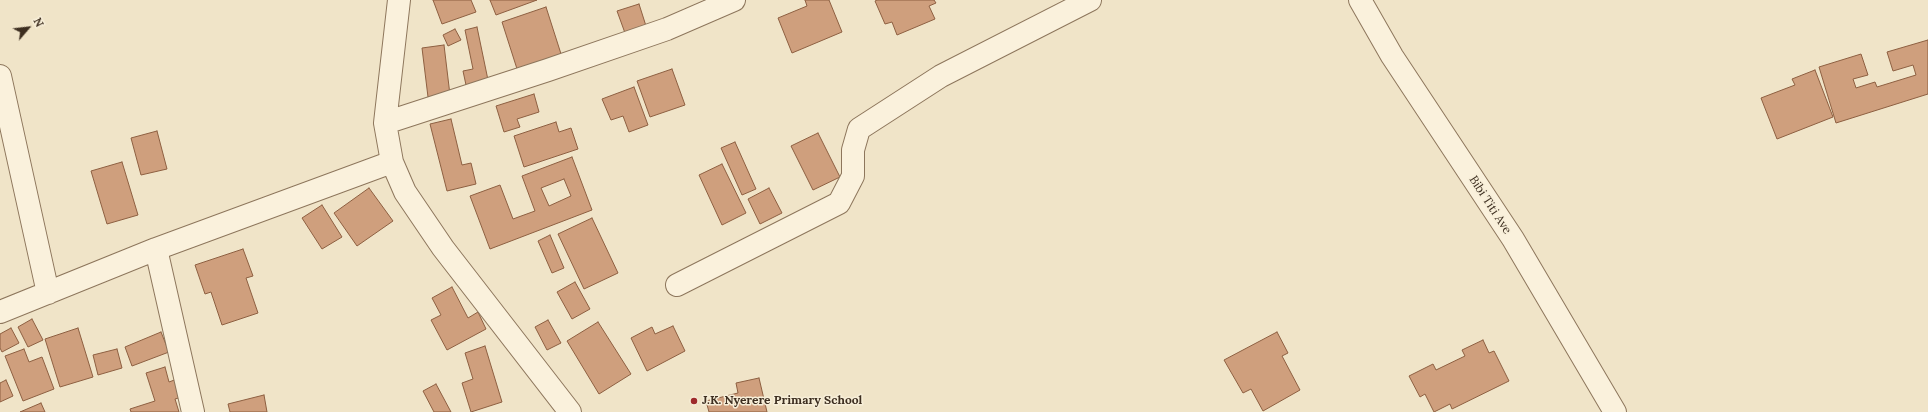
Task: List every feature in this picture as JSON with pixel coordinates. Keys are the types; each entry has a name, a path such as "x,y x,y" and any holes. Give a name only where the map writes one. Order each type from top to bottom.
{"street":[{"path":"399,0 385,123 392,162 405,192 443,248 570,412"},
{"path":"385,123 659,32 734,0"},
{"path":"677,285 839,203 853,176 853,150 859,129 941,76 1090,0"},
{"name":"Bibi Titi Ave","path":"1360,0 1392,56 1512,239 1615,412"},
{"path":"0,76 48,293"},
{"path":"0,312 156,249 392,162"},
{"path":"156,249 193,412"}],"building":[{"path":"433,0 471,0 476,12 442,24"},
{"path":"490,0 537,0 496,15"},
{"path":"805,0 829,0 842,32 792,53 778,18 807,6"},
{"path":"934,0 936,3 929,6 935,19 897,35 892,22 885,24 875,1"},
{"path":"639,4 646,26 625,33 617,11"},
{"path":"546,7 562,57 518,72 502,22"},
{"path":"477,27 488,80 466,85 463,71 473,69 465,30"},
{"path":"455,29 461,40 448,46 443,35"},
{"path":"1928,40 1928,94 1836,123 1819,67 1861,54 1868,75 1853,79 1856,88 1875,82 1877,87 1916,75 1913,65 1893,71 1887,52"},
{"path":"444,45 450,95 428,97 422,48"},
{"path":"672,69 685,105 650,117 637,81"},
{"path":"1815,70 1833,117 1777,139 1761,98 1795,85 1792,79"},
{"path":"634,87 648,125 629,132 623,116 611,120 602,99"},
{"path":"534,94 539,112 517,119 520,127 504,132 496,106"},
{"path":"451,119 462,165 471,163 476,184 447,191 430,124"},
{"path":"556,122 559,132 571,128 578,149 524,167 514,136"},
{"path":"157,131 167,169 141,175 131,138"},
{"path":"818,133 840,177 813,190 791,146"},
{"path":"735,142 756,189 742,195 721,148"},
{"path":"572,157 592,210 490,249 470,196 500,185 513,219 535,211 522,176","holes":["564,179 571,196 549,206 541,188"]},
{"path":"122,162 138,215 107,224 91,171"},
{"path":"722,164 746,213 722,225 699,175"},
{"path":"369,188 393,221 357,246 334,213"},
{"path":"769,188 782,213 760,224 748,199"},
{"path":"322,205 342,237 322,249 302,218"},
{"path":"592,218 618,273 584,289 558,234"},
{"path":"550,235 564,268 552,273 538,241"},
{"path":"243,249 253,276 246,278 258,313 222,325 211,292 205,294 195,265"},
{"path":"575,282 590,309 572,319 557,292"},
{"path":"452,287 468,318 478,312 486,329 447,350 431,320 441,315 432,298"},
{"path":"32,319 43,340 28,347 18,327"},
{"path":"548,320 561,343 547,350 535,327"},
{"path":"598,322 631,374 599,394 567,341"},
{"path":"673,326 685,351 647,371 631,338 652,327 655,334"},
{"path":"11,328 19,343 2,352 0,348 0,334"},
{"path":"78,328 93,377 60,387 45,339"},
{"path":"161,332 169,352 132,366 125,347"},
{"path":"1277,332 1288,353 1282,356 1300,390 1263,411 1251,389 1243,393 1224,360"},
{"path":"1483,340 1489,353 1494,351 1509,381 1452,409 1450,404 1434,412 1425,394 1420,397 1409,376 1433,364 1436,370 1465,356 1462,350"},
{"path":"485,346 502,402 471,412 462,383 473,379 465,353"},
{"path":"24,349 29,362 42,357 54,389 23,401 5,356"},
{"path":"117,349 122,368 98,375 93,355"},
{"path":"165,367 169,382 177,379 182,397 175,399 179,412 131,412 130,409 155,401 146,373"},
{"path":"759,378 767,412 709,412 706,401 738,393 736,383"},
{"path":"6,380 13,396 0,402 0,383"},
{"path":"436,384 451,412 434,412 423,391"},
{"path":"264,395 267,412 230,412 228,404"},
{"path":"41,403 45,412 20,412"}],"place":[{"name":"J.K. Nyerere Primary School","path":"694,401"}]}
